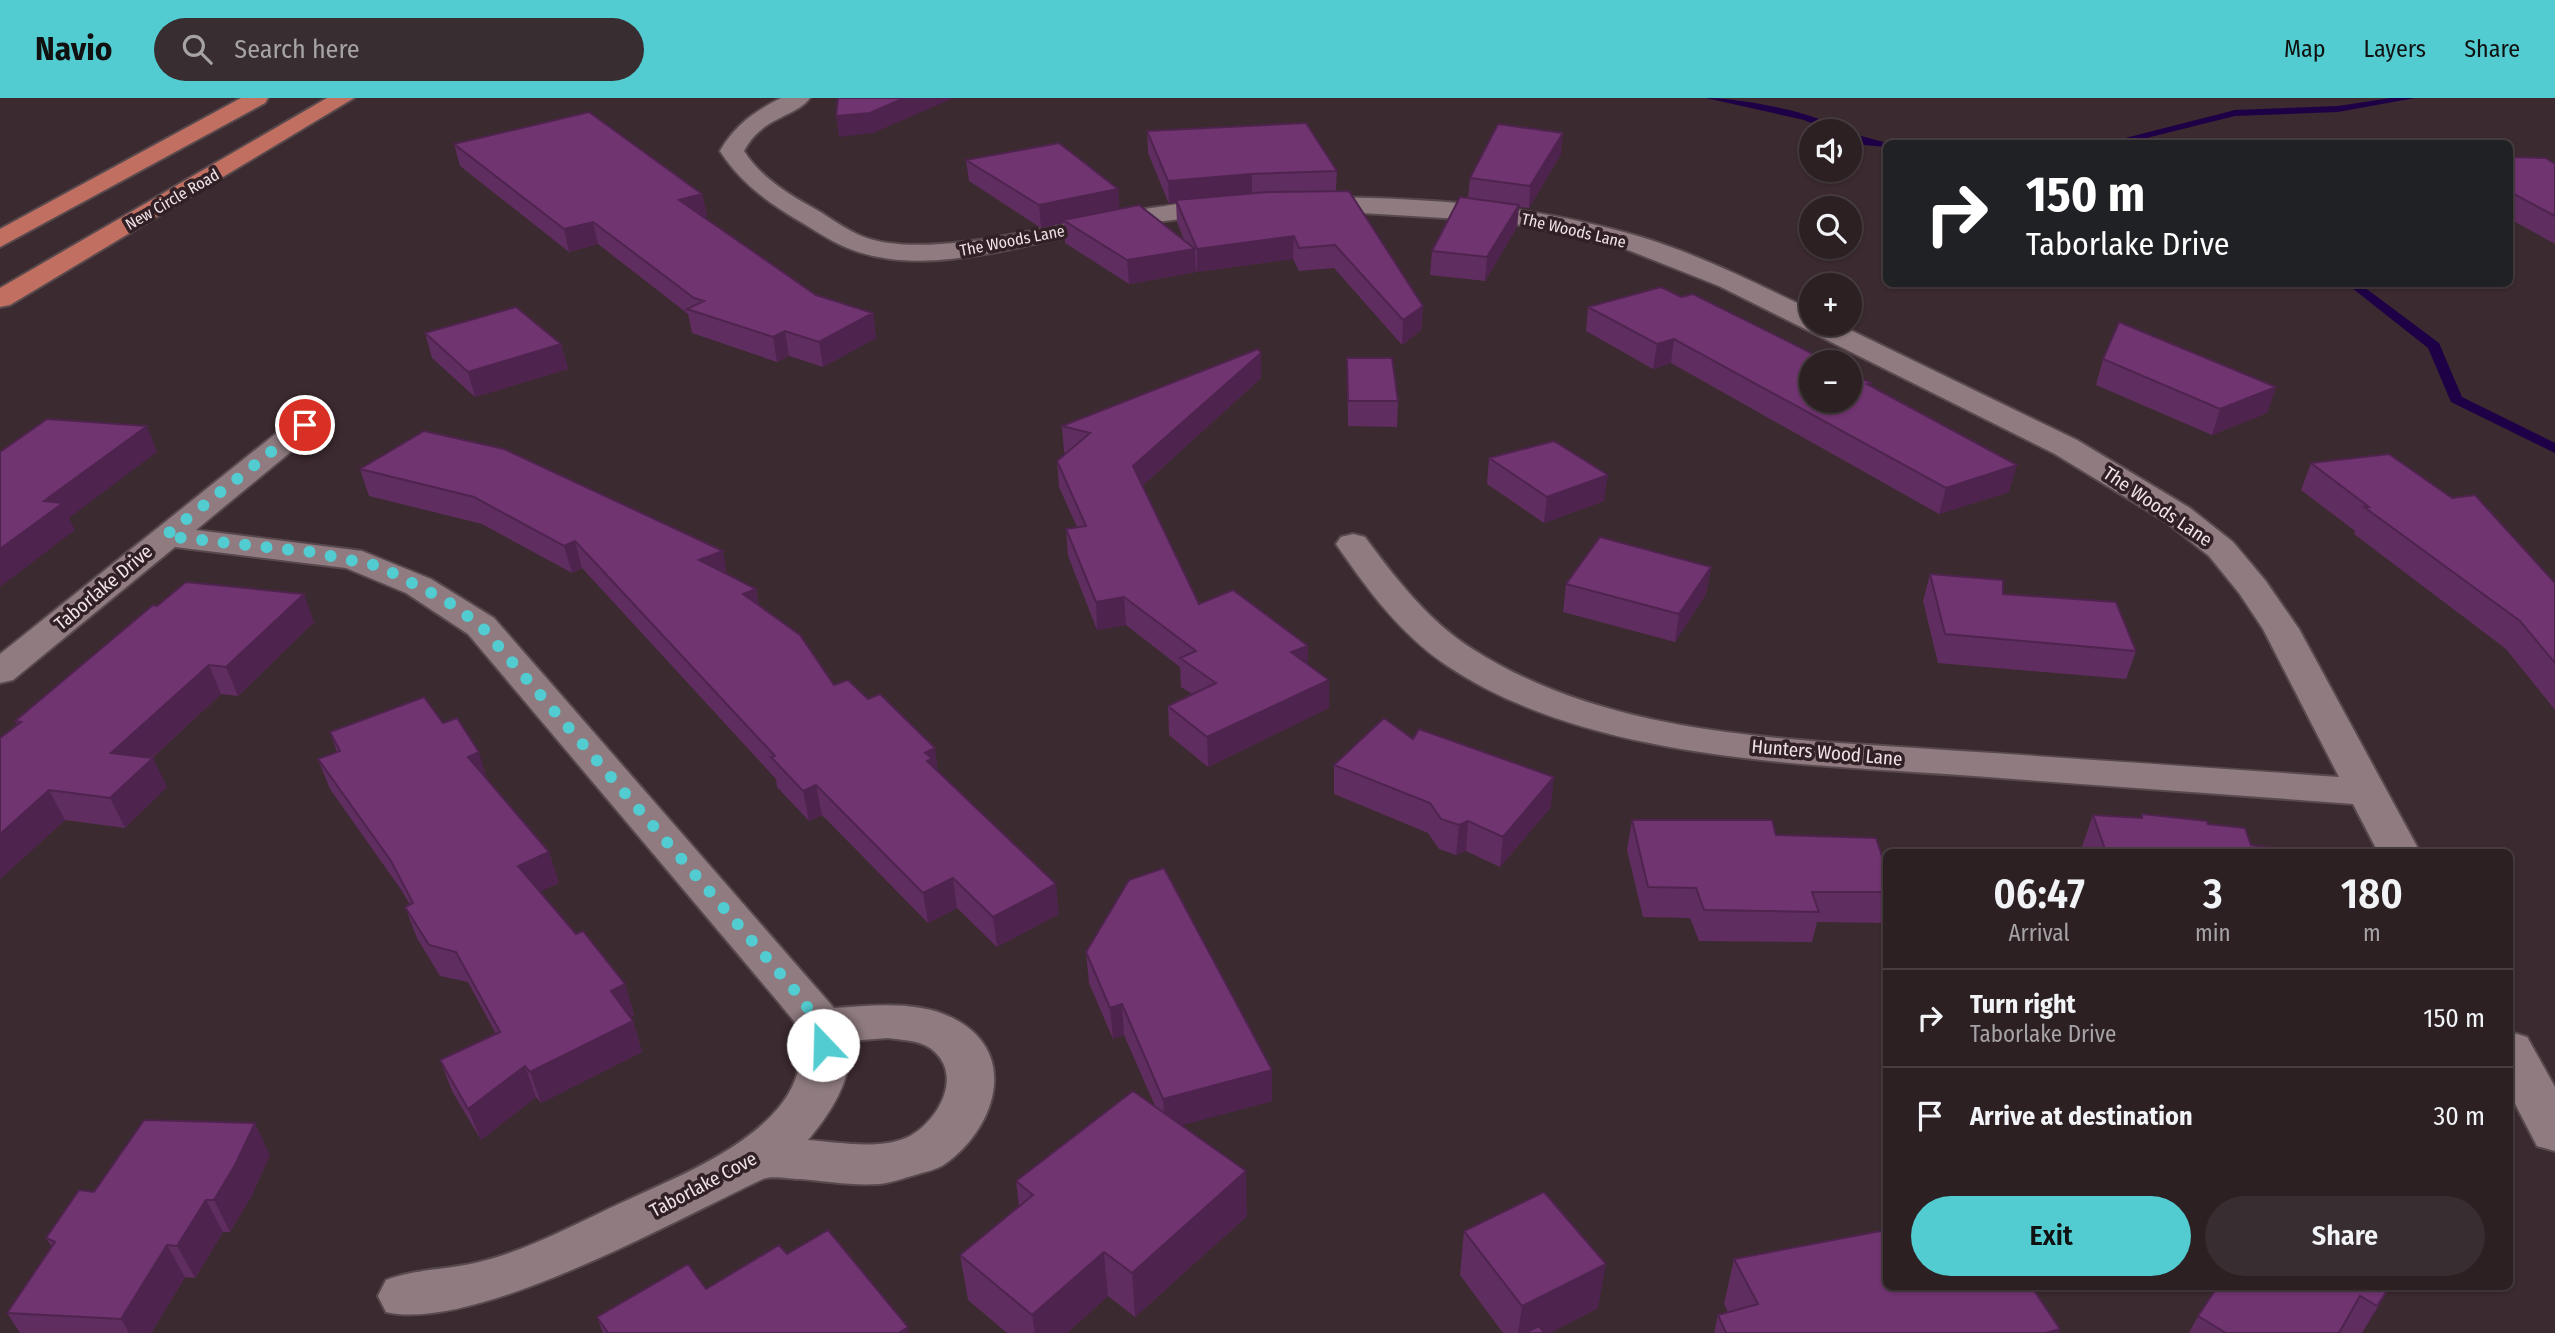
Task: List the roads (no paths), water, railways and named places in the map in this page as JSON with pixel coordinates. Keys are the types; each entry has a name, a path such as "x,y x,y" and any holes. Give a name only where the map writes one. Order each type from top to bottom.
{"highway":[{"path":"0,239 257,98"},
{"name":"New Circle Road","path":"0,299 343,98"}],"street":[{"name":"The Woods Lane","path":"799,98 757,120 738,136 733,151 738,163 773,191 854,242 867,246 937,254 993,246 1115,221 1248,206"},
{"name":"The Woods Lane","path":"1284,204 1448,208 1584,230 1676,257 1799,315"},
{"name":"The Woods Lane","path":"1841,336 2066,447 2167,507 2221,550 2253,587 2281,629 2397,849"},
{"name":"Taborlake Drive","path":"0,672 305,425"},
{"name":"Taborlake Cove","path":"165,536 350,558 379,566 447,601 481,626 796,992 821,1026 826,1063 803,1112 759,1157 734,1172 554,1258 475,1286 405,1296"},
{"name":"Hunters Wood Lane","path":"1353,544 1388,593 1429,635 1478,669 1586,712 1647,728 1792,751 2366,792"},
{"path":"759,1157 880,1164 925,1152 956,1126 971,1093 968,1059 947,1036 923,1026 888,1021 821,1026"},
{"path":"2513,1056 2555,1132"}],"waterway":[{"path":"1711,98 1809,119"},
{"path":"2124,140 2235,113 2338,109 2410,98"},
{"path":"1862,141 1883,144"},
{"path":"2357,287 2434,346 2456,399 2555,449"}]}
